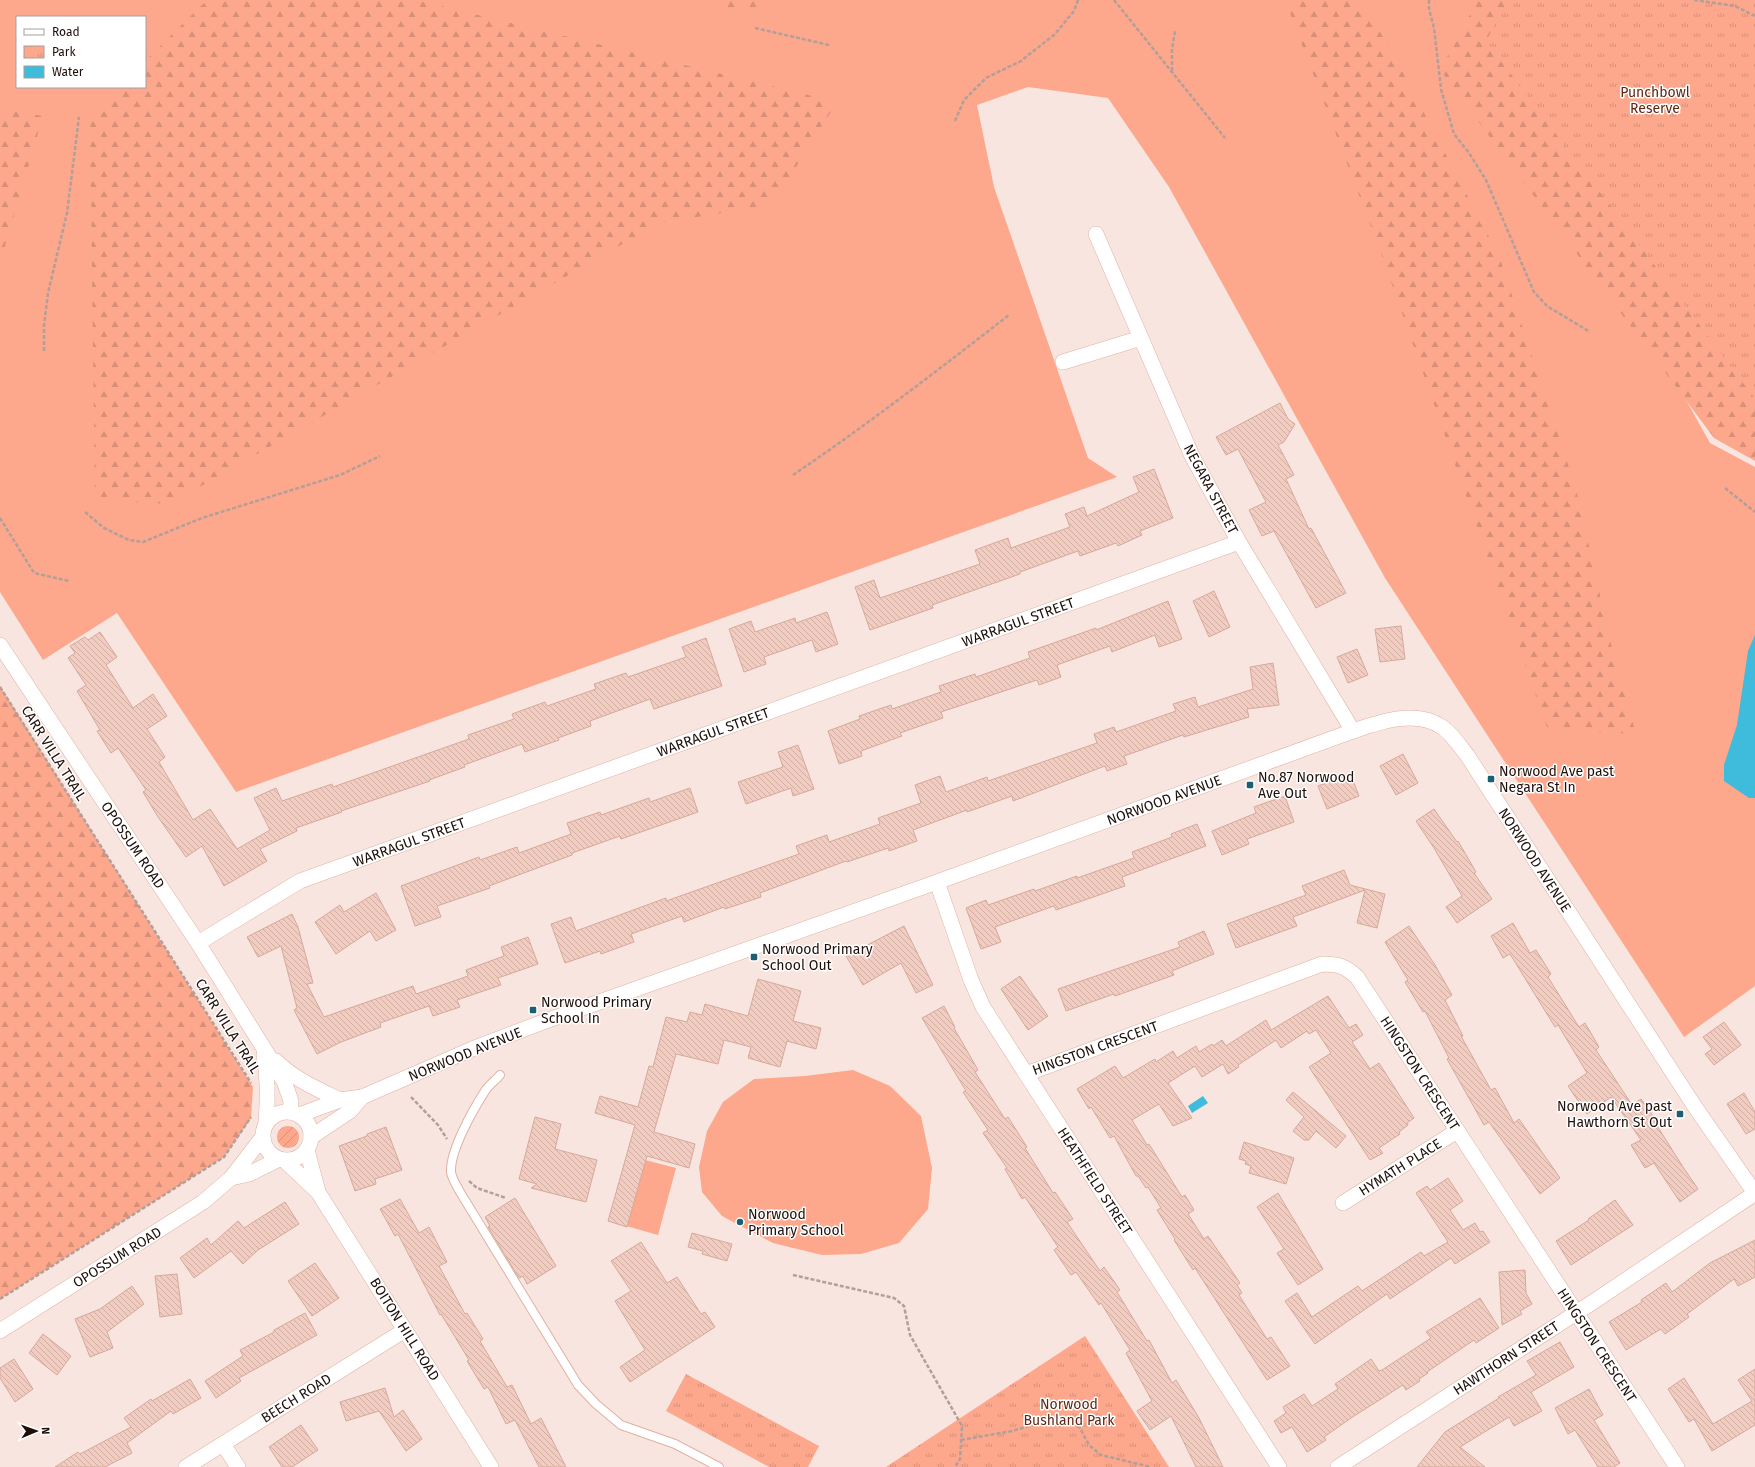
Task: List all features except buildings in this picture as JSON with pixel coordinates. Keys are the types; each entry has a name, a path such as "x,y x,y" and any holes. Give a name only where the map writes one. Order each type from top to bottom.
{"street":[{"name":"NEGARA STREET","path":"1096,234 1192,456 1239,542 1353,731"},
{"path":"1063,362 1141,338"},
{"name":"WARRAGUL STREET","path":"198,943 300,881 1239,542"},
{"name":"OPOSSUM ROAD","path":"0,645 198,943 284,1081 294,1113"},
{"name":"NORWOOD AVENUE","path":"294,1113 340,1100 362,1097 472,1049 543,1022 937,882 1353,731 1386,721 1406,718 1425,721 1442,727 1455,740 1483,780 1695,1107 1755,1193"},
{"name":"HEATHFIELD STREET","path":"937,882 971,980 984,1007 1279,1467"},
{"name":"HINGSTON CRESCENT","path":"1026,1074 1322,964 1335,964 1348,968 1357,977 1677,1467"},
{"path":"263,1047 283,1069 308,1085 340,1100"},
{"name":"OPOSSUM ROAD","path":"263,1047 267,1069 268,1097 266,1123"},
{"name":"NORWOOD AVENUE","path":"309,1143 350,1111 362,1097"},
{"path":"294,1113 308,1124 309,1143 297,1158 282,1160 267,1151 262,1138 266,1123 276,1114 294,1113"},
{"name":"HYMATH PLACE","path":"1343,1203 1457,1131"},
{"name":"OPOSSUM ROAD","path":"0,1331 203,1202 231,1178 262,1138"},
{"name":"BOITON HILL ROAD","path":"309,1143 318,1192"},
{"name":"OPOSSUM ROAD","path":"231,1178 249,1174 282,1160"},
{"name":"BOITON HILL ROAD","path":"282,1160 318,1192 492,1467"},
{"name":"HAWTHORN STREET","path":"1338,1467 1576,1313 1755,1193"},
{"name":"BEECH ROAD","path":"186,1467 405,1330"},
{"path":"223,1444 238,1467"}],"lane":[{"path":"500,1075 486,1090 460,1139 451,1162 451,1175 460,1192 578,1384 596,1404 621,1425 675,1444 720,1467"}],"path":[{"path":"955,121 964,100 986,78 1020,61 1055,34 1074,11 1078,0"},
{"path":"1114,0 1225,138"},
{"path":"1429,0 1429,9 1434,28 1441,90 1454,134 1469,153 1486,180 1534,292 1547,306 1590,332"},
{"path":"1694,0 1735,6 1755,16"},
{"path":"755,28 829,45"},
{"path":"1172,71 1172,49 1175,31"},
{"path":"44,351 44,325 48,293 67,213 79,117"},
{"path":"793,475 913,389 1009,315"},
{"path":"85,512 104,528 129,540 143,542 202,518 340,475 380,456"},
{"path":"1725,488 1755,512"},
{"path":"0,518 34,573 69,581"},
{"name":"CARR VILLA TRAIL","path":"0,686 236,1057 253,1087"},
{"path":"0,1299 224,1157 250,1118 251,1112"},
{"path":"793,1275 894,1298 904,1306 910,1335 962,1426 960,1459 955,1467"},
{"path":"961,1440 1012,1431 1053,1419 1069,1421 1080,1428 1088,1445 1101,1454 1151,1467"}],"green space":[{"path":"0,0 1508,0 1486,42 1710,443 1755,467 1755,986 1684,1037 1385,578 1169,187 1108,98 1028,87 977,105 994,187 1088,458 1117,477 236,792 117,613 43,660 0,592"},
{"path":"211,0 416,0 837,102 772,205 659,223 170,504 95,500 90,115 117,88 146,88 146,60 203,4"},
{"path":"706,0 761,0 757,16"},
{"path":"1285,0 1362,0 1401,69 1499,256 1576,489 1616,666 1636,734 1548,730 1380,250"},
{"name":"Punchbowl Reserve","path":"1478,0 1755,0 1755,461 1714,438 1440,70"},
{"name":"Punchbowl Reserve","path":"1508,0 1755,0 1755,399 1486,41"},
{"path":"0,109 43,116 0,263"},
{"path":"0,686 253,1087 251,1118 224,1157 0,1299"},
{"path":"853,1070 890,1086 921,1116 932,1168 928,1209 899,1243 861,1254 822,1255 773,1243 722,1216 702,1192 699,1167 707,1131 723,1102 754,1079 805,1076"},
{"path":"288,1126 292,1127 298,1133 298,1141 292,1147 288,1148 284,1147 278,1141 277,1137 278,1133 284,1127"},
{"path":"641,1159 676,1168 658,1235 623,1225"},
{"name":"Norwood Bushland Park","path":"1085,1336 1169,1467 886,1467"},
{"path":"686,1374 819,1446 808,1467 769,1467 666,1411"}],"water":[{"path":"1755,635 1755,798 1749,798 1724,781 1724,765 1737,725 1748,651"},
{"path":"1203,1096 1208,1103 1192,1113 1188,1106"}],"place":[{"name":"Norwood Ave past Negara St In","path":"1491,779"},
{"name":"No.87 Norwood Ave Out","path":"1250,785"},
{"name":"Norwood Primary School Out","path":"754,957"},
{"name":"Norwood Primary School In","path":"533,1010"},
{"name":"Norwood Ave past Hawthorn St Out","path":"1680,1114"},
{"name":"Norwood Primary School","path":"740,1222"}]}
